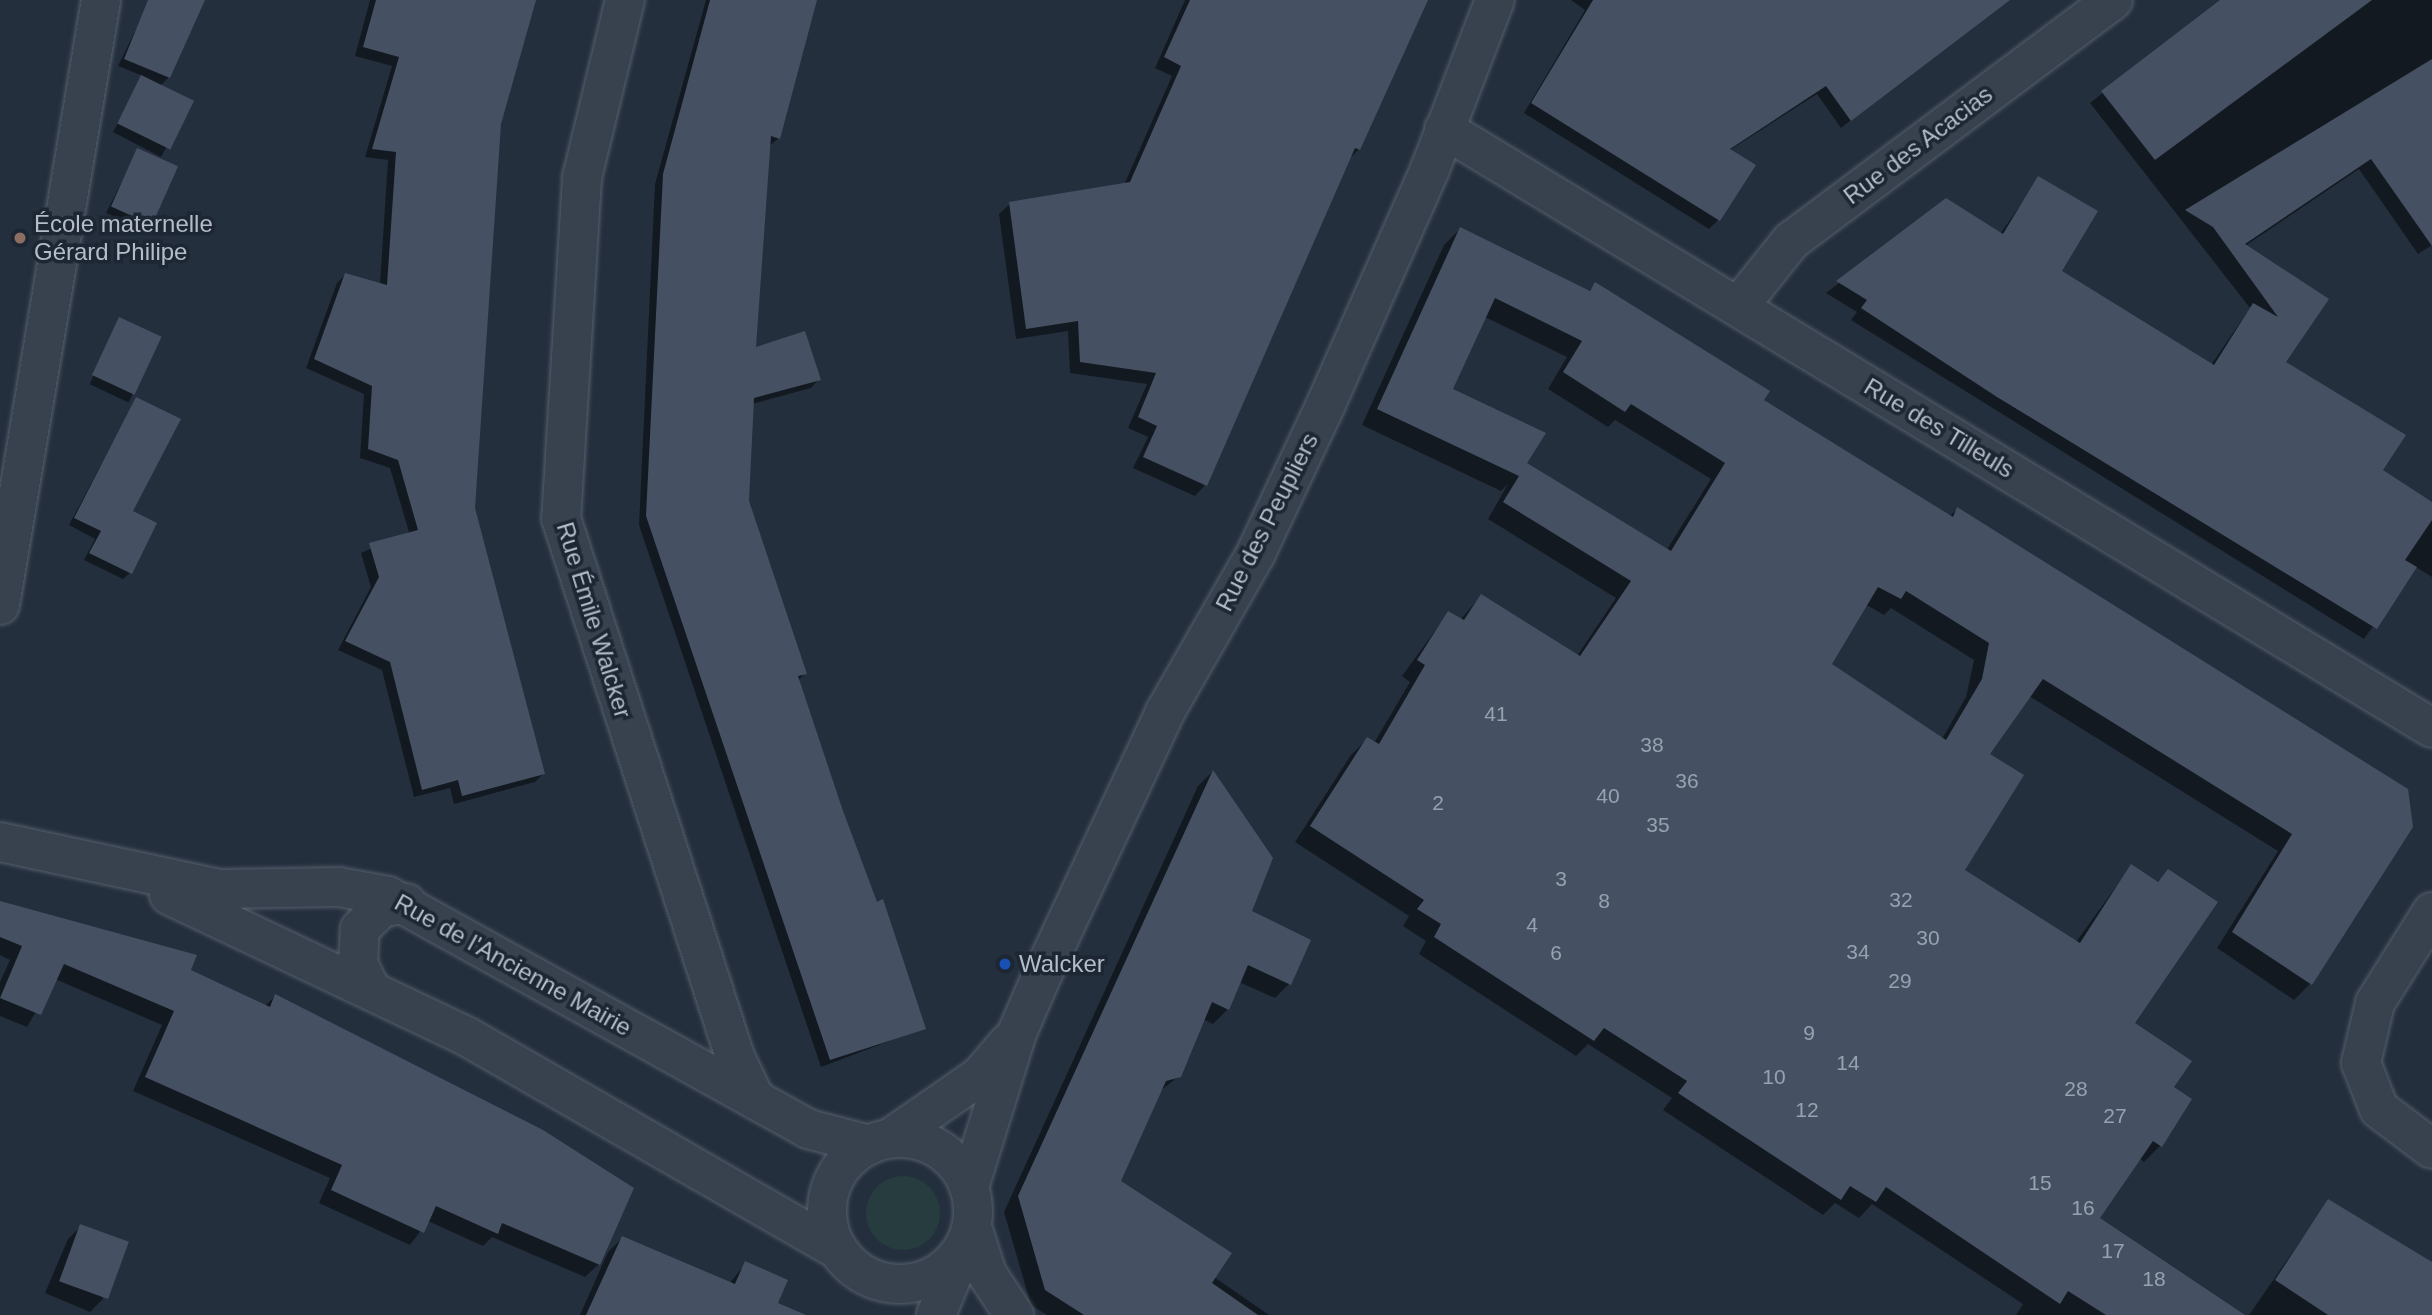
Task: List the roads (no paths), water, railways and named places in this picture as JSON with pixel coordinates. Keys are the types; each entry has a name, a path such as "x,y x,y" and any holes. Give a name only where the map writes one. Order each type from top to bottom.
{"street":[{"path":"0,606 102,0"},
{"name":"Rue Émile Walcker","path":"625,0 582,178 561,518 735,1057 755,1099"},
{"name":"Rue des Peupliers","path":"969,1186 1017,1033 1165,712 1256,553 1444,129 1495,0"},
{"name":"Rue des Acacias","path":"1740,306 1791,241 2113,0"},
{"name":"Rue des Tilleuls","path":"1444,129 1740,306 2432,728"},
{"name":"Rue de l'Ancienne Mairie","path":"0,842 92,864 220,889 356,888 407,903 808,1129 879,1142"},
{"name":"Rue de l'Ancienne Mairie","path":"92,864 369,986 838,1250"},
{"path":"369,986 358,964 360,929 381,908 407,903"},
{"path":"2432,912 2375,1003 2361,1063 2379,1109 2432,1149"},
{"name":"Rue des Peupliers","path":"879,1142 980,1076 1017,1033"},
{"path":"879,1142 937,1148 969,1186 968,1236 934,1315 878,1280 838,1250 828,1201 839,1172 879,1142"},
{"path":"878,1280 928,1279 968,1236"},
{"path":"968,1236 986,1274 1014,1315"}],"place":[{"name":"École maternelle Gérard Philipe","path":"20,238"},
{"name":"Walcker","path":"1005,964"}]}
